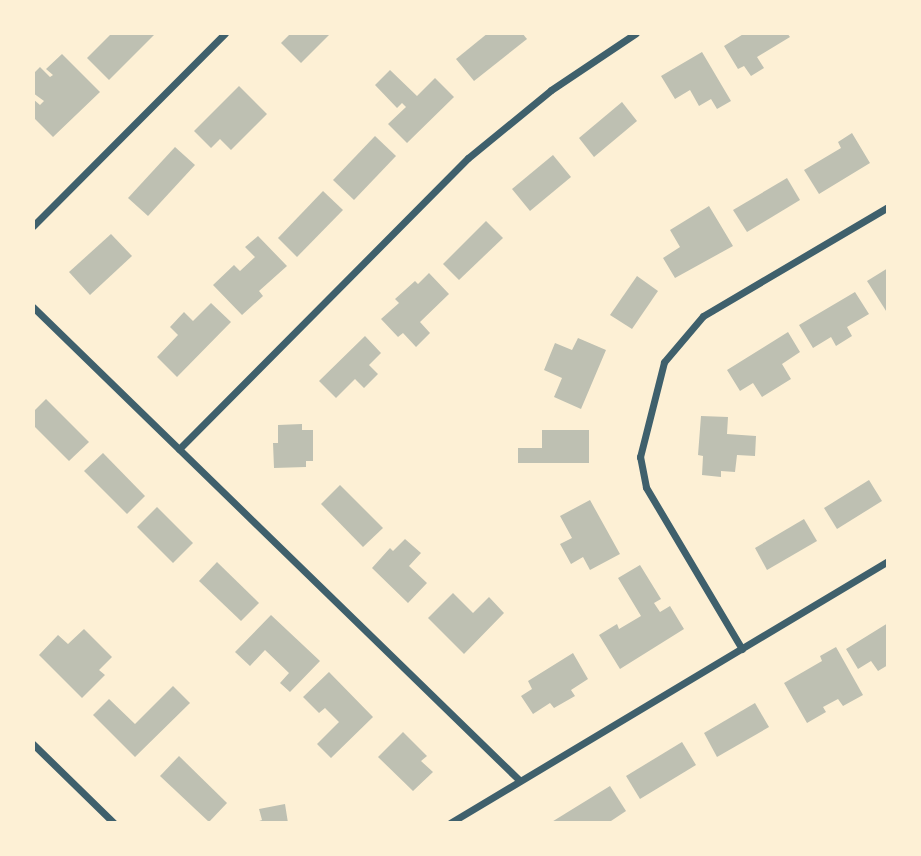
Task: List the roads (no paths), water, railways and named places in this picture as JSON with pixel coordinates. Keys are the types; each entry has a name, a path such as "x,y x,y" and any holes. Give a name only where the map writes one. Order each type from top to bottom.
{"street":[{"path":"33,226 225,33"},
{"path":"179,449 468,158 551,90 636,33"},
{"path":"742,649 646,487 640,457 664,362 704,316 888,206"},
{"path":"33,307 519,780"},
{"path":"450,823 888,561"},
{"path":"33,744 114,823"}]}
